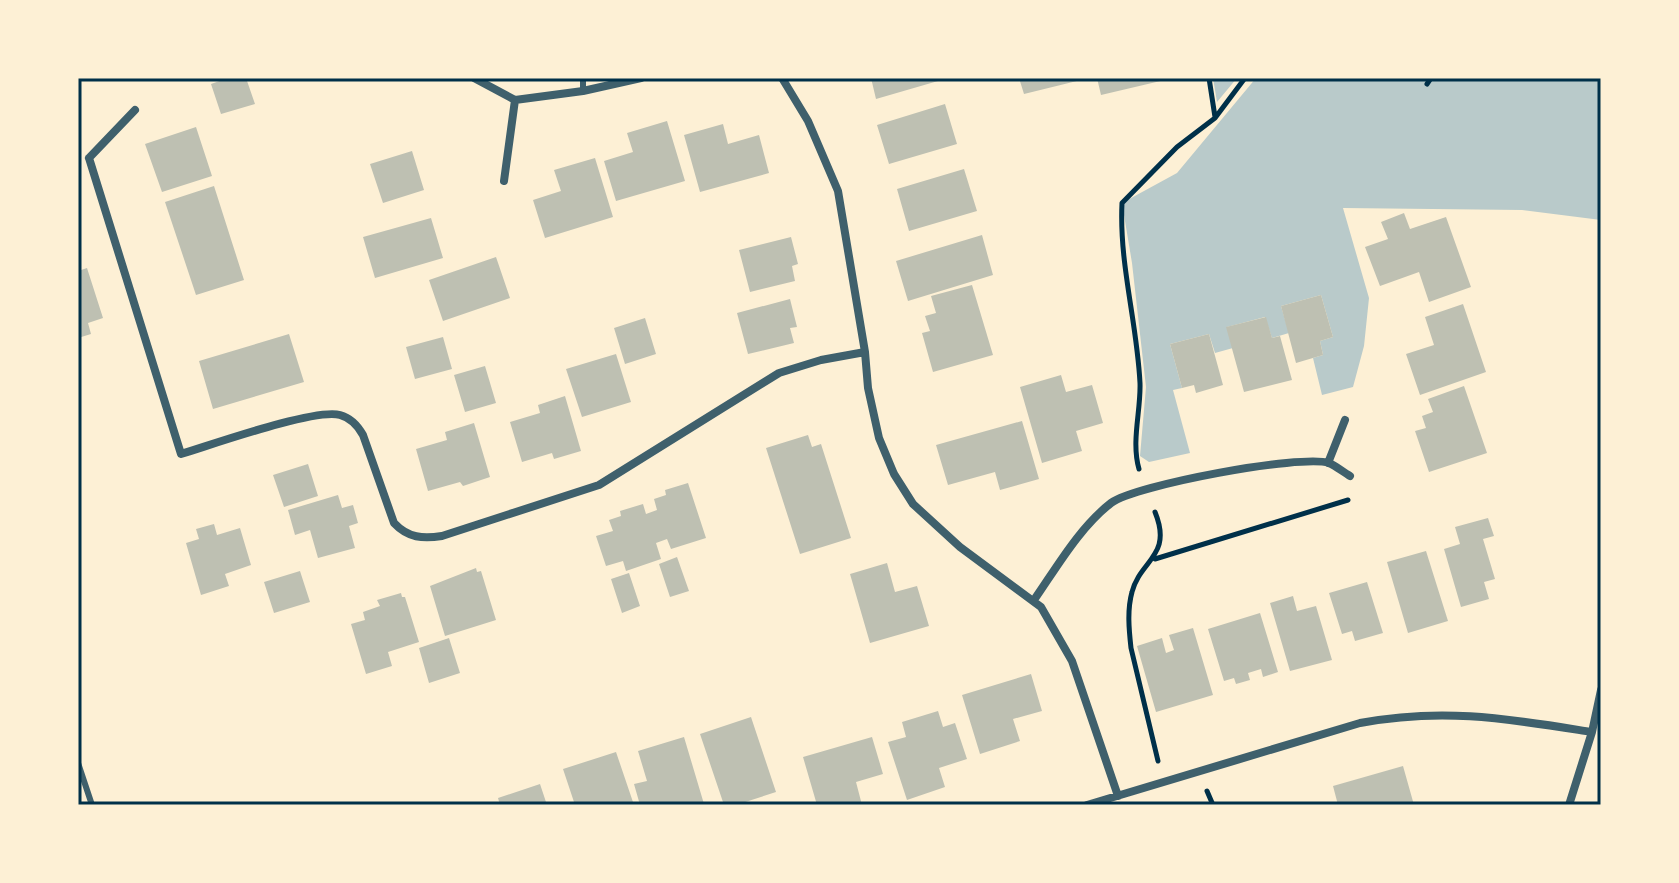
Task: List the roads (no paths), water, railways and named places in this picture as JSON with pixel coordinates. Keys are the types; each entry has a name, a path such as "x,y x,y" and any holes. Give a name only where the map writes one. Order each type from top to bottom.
{"street":[{"path":"474,78 515,100 583,91 641,78"},
{"path":"782,78 808,121 838,191 865,352 868,388 879,438 901,489 960,547 1034,600 1054,626 1072,661 1118,796"},
{"path":"504,181 515,100"},
{"path":"89,158 135,110"},
{"path":"78,154 89,158"},
{"path":"89,158 181,454 317,415 344,416 363,435 383,500 394,523 401,532 417,538 442,536 599,485 779,373 810,362 865,352"},
{"path":"1328,463 1345,420"},
{"path":"1034,600 1096,516 1115,500 1145,489 1261,467 1328,463 1350,476"},
{"path":"1569,805 1592,732 1601,690"},
{"path":"1087,805 1360,723 1395,716 1467,714 1592,732"}],"lane":[{"path":"583,78 583,91"},
{"path":"78,763 92,805"}]}
